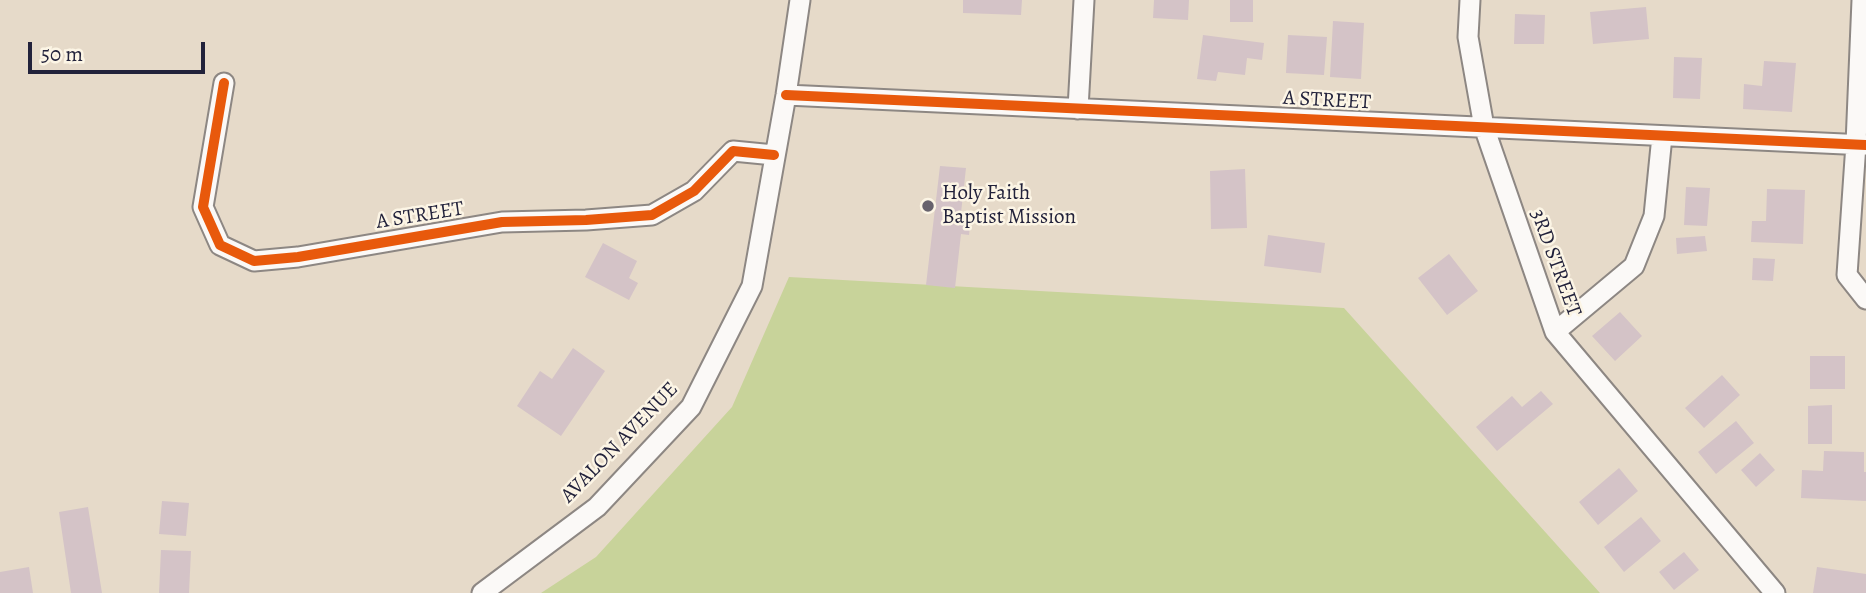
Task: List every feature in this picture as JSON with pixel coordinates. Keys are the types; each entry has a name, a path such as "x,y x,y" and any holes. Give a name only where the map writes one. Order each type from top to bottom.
{"street":[{"name":"AVALON AVENUE","path":"482,593 597,507 691,407 752,286 800,0"},
{"path":"1077,108 1084,0"},
{"name":"3RD STREET","path":"1470,0 1468,37 1484,127 1555,332 1774,593"},
{"path":"1862,0 1861,145 1847,275 1866,299"},
{"name":"A STREET","path":"224,83 203,207 220,245 254,261 298,257 502,222 652,215 694,191 733,151 774,155"},
{"name":"A STREET","path":"786,95 1861,145"},
{"path":"1555,332 1634,266 1654,216 1662,136"}],"green space":[{"path":"789,277 1344,308 1600,593 541,593 596,557 732,407"}],"building":[{"path":"963,0 1022,0 1021,15 963,13"},
{"path":"1154,0 1189,0 1188,20 1153,18"},
{"path":"1230,0 1253,0 1253,22 1230,22"},
{"path":"1646,7 1649,39 1593,44 1590,12"},
{"path":"1515,14 1545,15 1544,44 1514,44"},
{"path":"1333,21 1364,23 1361,79 1330,77"},
{"path":"1203,35 1264,43 1262,60 1247,58 1245,75 1218,72 1216,81 1197,79"},
{"path":"1288,35 1327,37 1324,75 1286,73"},
{"path":"1674,57 1702,58 1700,99 1673,98"},
{"path":"1764,61 1796,63 1792,112 1743,109 1744,84 1762,86"},
{"path":"940,166 966,168 961,213 971,214 969,235 961,234 955,288 926,285"},
{"path":"1245,169 1247,228 1211,229 1210,171"},
{"path":"1686,187 1710,188 1707,226 1684,225"},
{"path":"1767,189 1805,190 1803,244 1751,242 1752,221 1766,221"},
{"path":"1268,235 1325,243 1321,273 1264,266"},
{"path":"1705,236 1707,251 1677,254 1676,238"},
{"path":"603,243 637,261 629,278 638,283 629,300 585,277"},
{"path":"1449,254 1478,291 1447,315 1418,278"},
{"path":"1753,258 1775,259 1773,281 1752,280"},
{"path":"1620,312 1642,336 1615,361 1592,336"},
{"path":"573,348 605,371 561,436 517,406 540,371 552,379"},
{"path":"1810,356 1845,356 1845,389 1810,389"},
{"path":"1722,375 1740,395 1704,428 1685,408"},
{"path":"1541,391 1553,404 1497,451 1476,427 1512,396 1522,407"},
{"path":"1832,405 1832,444 1808,444 1808,406"},
{"path":"1736,421 1754,443 1716,474 1698,452"},
{"path":"1824,451 1864,452 1866,501 1801,498 1802,470 1823,471"},
{"path":"1760,453 1775,470 1756,487 1741,470"},
{"path":"1619,468 1638,491 1598,525 1579,502"},
{"path":"162,501 189,503 186,536 159,534"},
{"path":"88,507 102,593 71,593 59,512"},
{"path":"1641,517 1661,541 1624,572 1604,547"},
{"path":"161,550 191,551 189,593 159,593"},
{"path":"1684,552 1699,570 1674,590 1659,572"},
{"path":"29,567 33,593 0,593 0,572"},
{"path":"1817,567 1866,574 1866,593 1813,593"}],"cycle path":[{"path":"224,83 203,207 220,245 254,261 298,257 502,222 652,215 694,191 733,151 774,155"},
{"path":"786,95 1866,145"}],"place":[{"name":"Holy Faith Baptist Mission","path":"928,206"}]}
